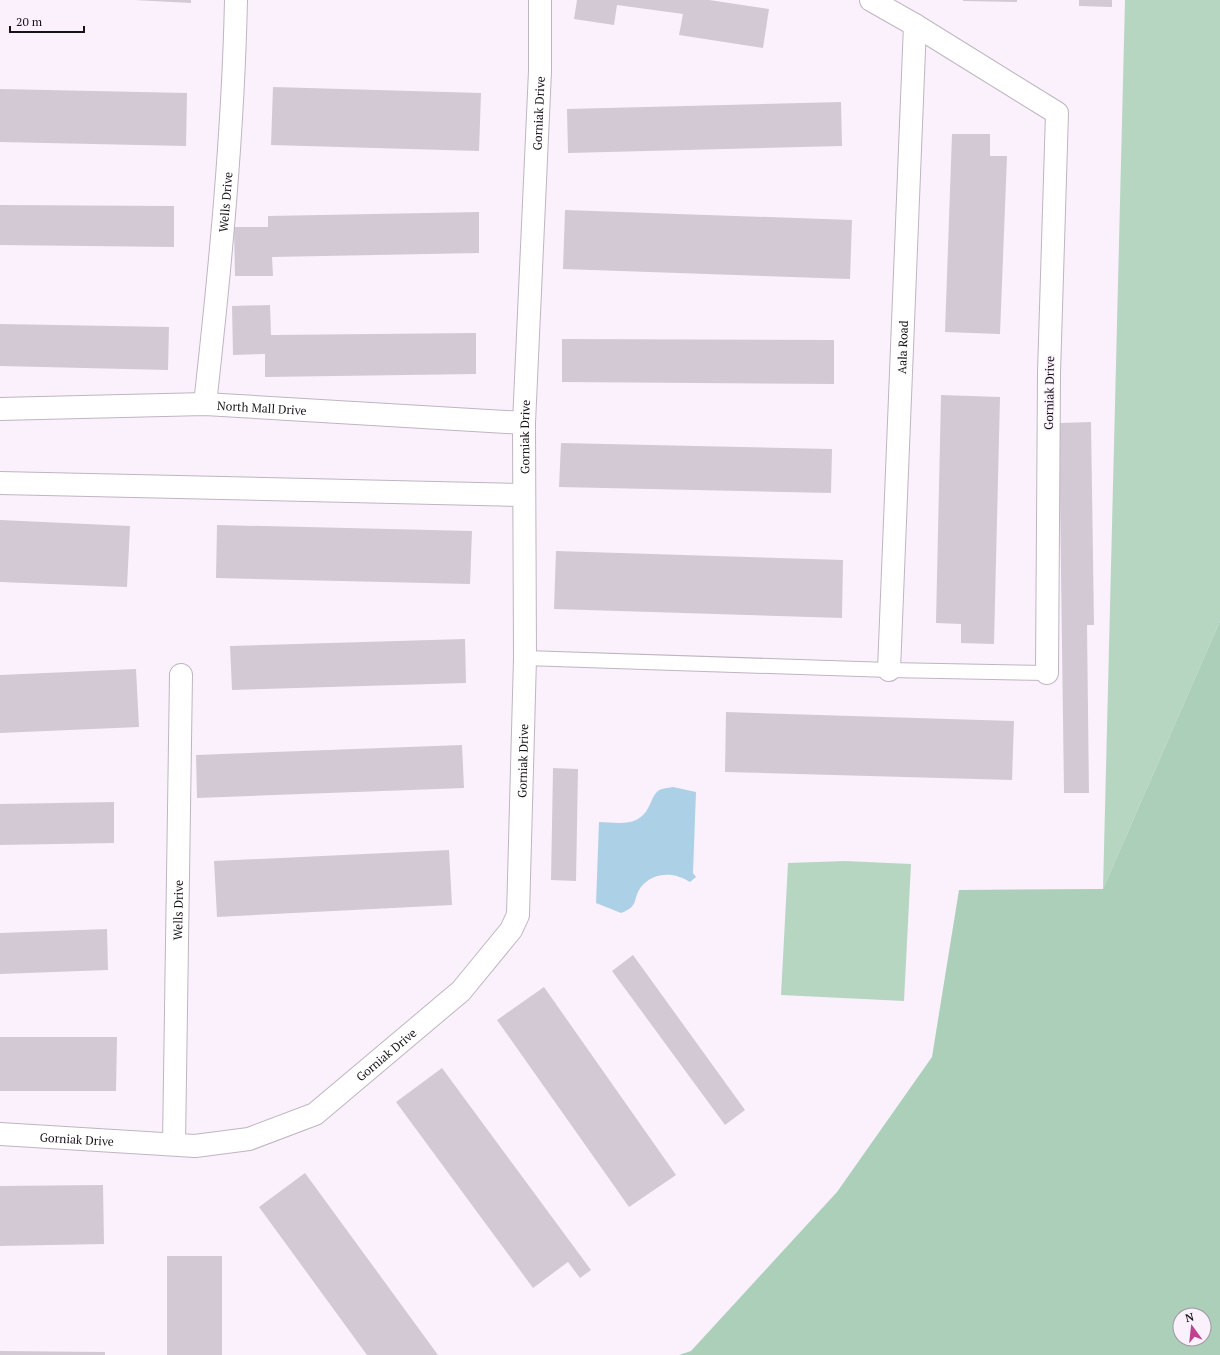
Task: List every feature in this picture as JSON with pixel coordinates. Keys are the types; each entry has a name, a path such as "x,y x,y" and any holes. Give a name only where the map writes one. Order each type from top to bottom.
{"street":[{"name":"Wells Drive","path":"204,404 220,265 235,44 236,0"},
{"name":"Gorniak Drive","path":"0,1134 195,1146 249,1139 315,1114 462,991 511,930 518,915 525,658 524,424 540,71 540,0"},
{"path":"871,0 916,25"},
{"name":"Gorniak Drive","path":"916,25 1057,113 1049,373 1047,673"},
{"name":"Aala Road","path":"889,670 916,25"},
{"name":"North Mall Drive","path":"0,409 204,404 524,424"},
{"path":"0,484 524,495"},
{"name":"Wells Drive","path":"174,1144 181,675"}],"lane":[{"path":"525,658 889,670 1047,673"}],"green space":[{"path":"1125,0 1220,0 1220,621 1103,889"},
{"path":"1220,621 1220,1355 679,1355 691,1351 837,1192 932,1057 959,890 1103,889"},
{"path":"845,861 911,864 904,1001 781,995 788,863"}],"water":[{"path":"673,787 696,792 693,873 696,877 690,882 678,876 671,875 652,878 638,891 635,902 631,908 621,913 596,903 599,822 632,822 645,813 653,797 658,791"}],"building":[{"path":"134,0 191,0 191,3"},
{"path":"577,0 709,0 769,9 763,48 679,35 683,14 617,5 614,25 574,19"},
{"path":"1017,0 1017,2 963,1"},
{"path":"1079,0 1112,0 1112,7 1079,6"},
{"path":"273,87 481,93 479,151 271,145"},
{"path":"0,89 187,93 186,146 0,142"},
{"path":"841,102 842,146 568,153 567,109"},
{"path":"952,134 990,134 990,156 1007,156 1000,334 945,332"},
{"path":"0,205 174,206 174,247 0,245"},
{"path":"565,210 852,220 850,279 563,269"},
{"path":"479,212 479,253 272,257 273,276 235,276 234,227 268,227 268,216"},
{"path":"270,305 271,335 476,333 476,374 265,377 265,354 233,355 232,306"},
{"path":"0,324 169,327 168,370 0,366"},
{"path":"562,339 834,340 834,384 562,382"},
{"path":"941,395 1000,397 994,644 961,643 961,624 936,623"},
{"path":"1091,422 1094,625 1087,625 1089,793 1064,793 1059,423"},
{"path":"561,443 832,449 831,493 559,487"},
{"path":"0,520 130,526 127,587 0,582"},
{"path":"217,525 472,531 470,584 216,578"},
{"path":"556,551 843,560 842,618 554,609"},
{"path":"465,639 466,683 232,690 230,646"},
{"path":"136,669 139,727 0,733 0,675"},
{"path":"726,712 1014,721 1012,780 725,772"},
{"path":"462,745 464,788 197,798 196,755"},
{"path":"553,768 578,769 576,881 551,880"},
{"path":"114,802 114,843 0,845 0,804"},
{"path":"449,850 452,905 217,917 214,861"},
{"path":"107,929 108,970 0,974 0,933"},
{"path":"633,955 745,1110 725,1125 612,971"},
{"path":"544,987 676,1175 629,1207 497,1020"},
{"path":"0,1037 117,1037 116,1091 0,1091"},
{"path":"442,1068 591,1270 580,1278 568,1262 533,1288 396,1102"},
{"path":"305,1173 438,1355 367,1355 259,1207"},
{"path":"103,1185 104,1244 0,1246 0,1186"},
{"path":"167,1256 222,1256 222,1355 167,1355"},
{"path":"0,1351 105,1352 105,1355 0,1355"}]}
